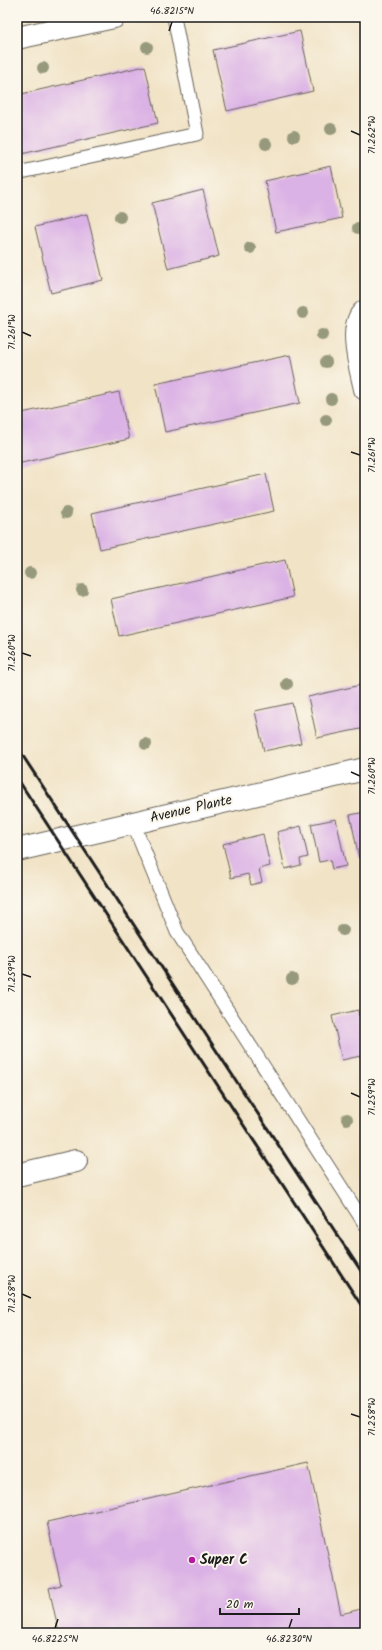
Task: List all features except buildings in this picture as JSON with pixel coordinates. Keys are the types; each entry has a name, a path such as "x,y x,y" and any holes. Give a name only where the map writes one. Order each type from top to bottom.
{"street":[{"path":"17,38 114,17"},
{"path":"363,312 356,331 357,350 365,389"},
{"name":"Avenue Plante","path":"17,850 365,769"},
{"path":"17,1175 76,1161"}],"lane":[{"path":"17,173 197,134 174,17"},
{"path":"133,823 176,932 365,1224"}],"railway":[{"path":"17,747 365,1277"},
{"path":"17,778 365,1311"}],"place":[{"name":"Super C","path":"192,1560"}]}
